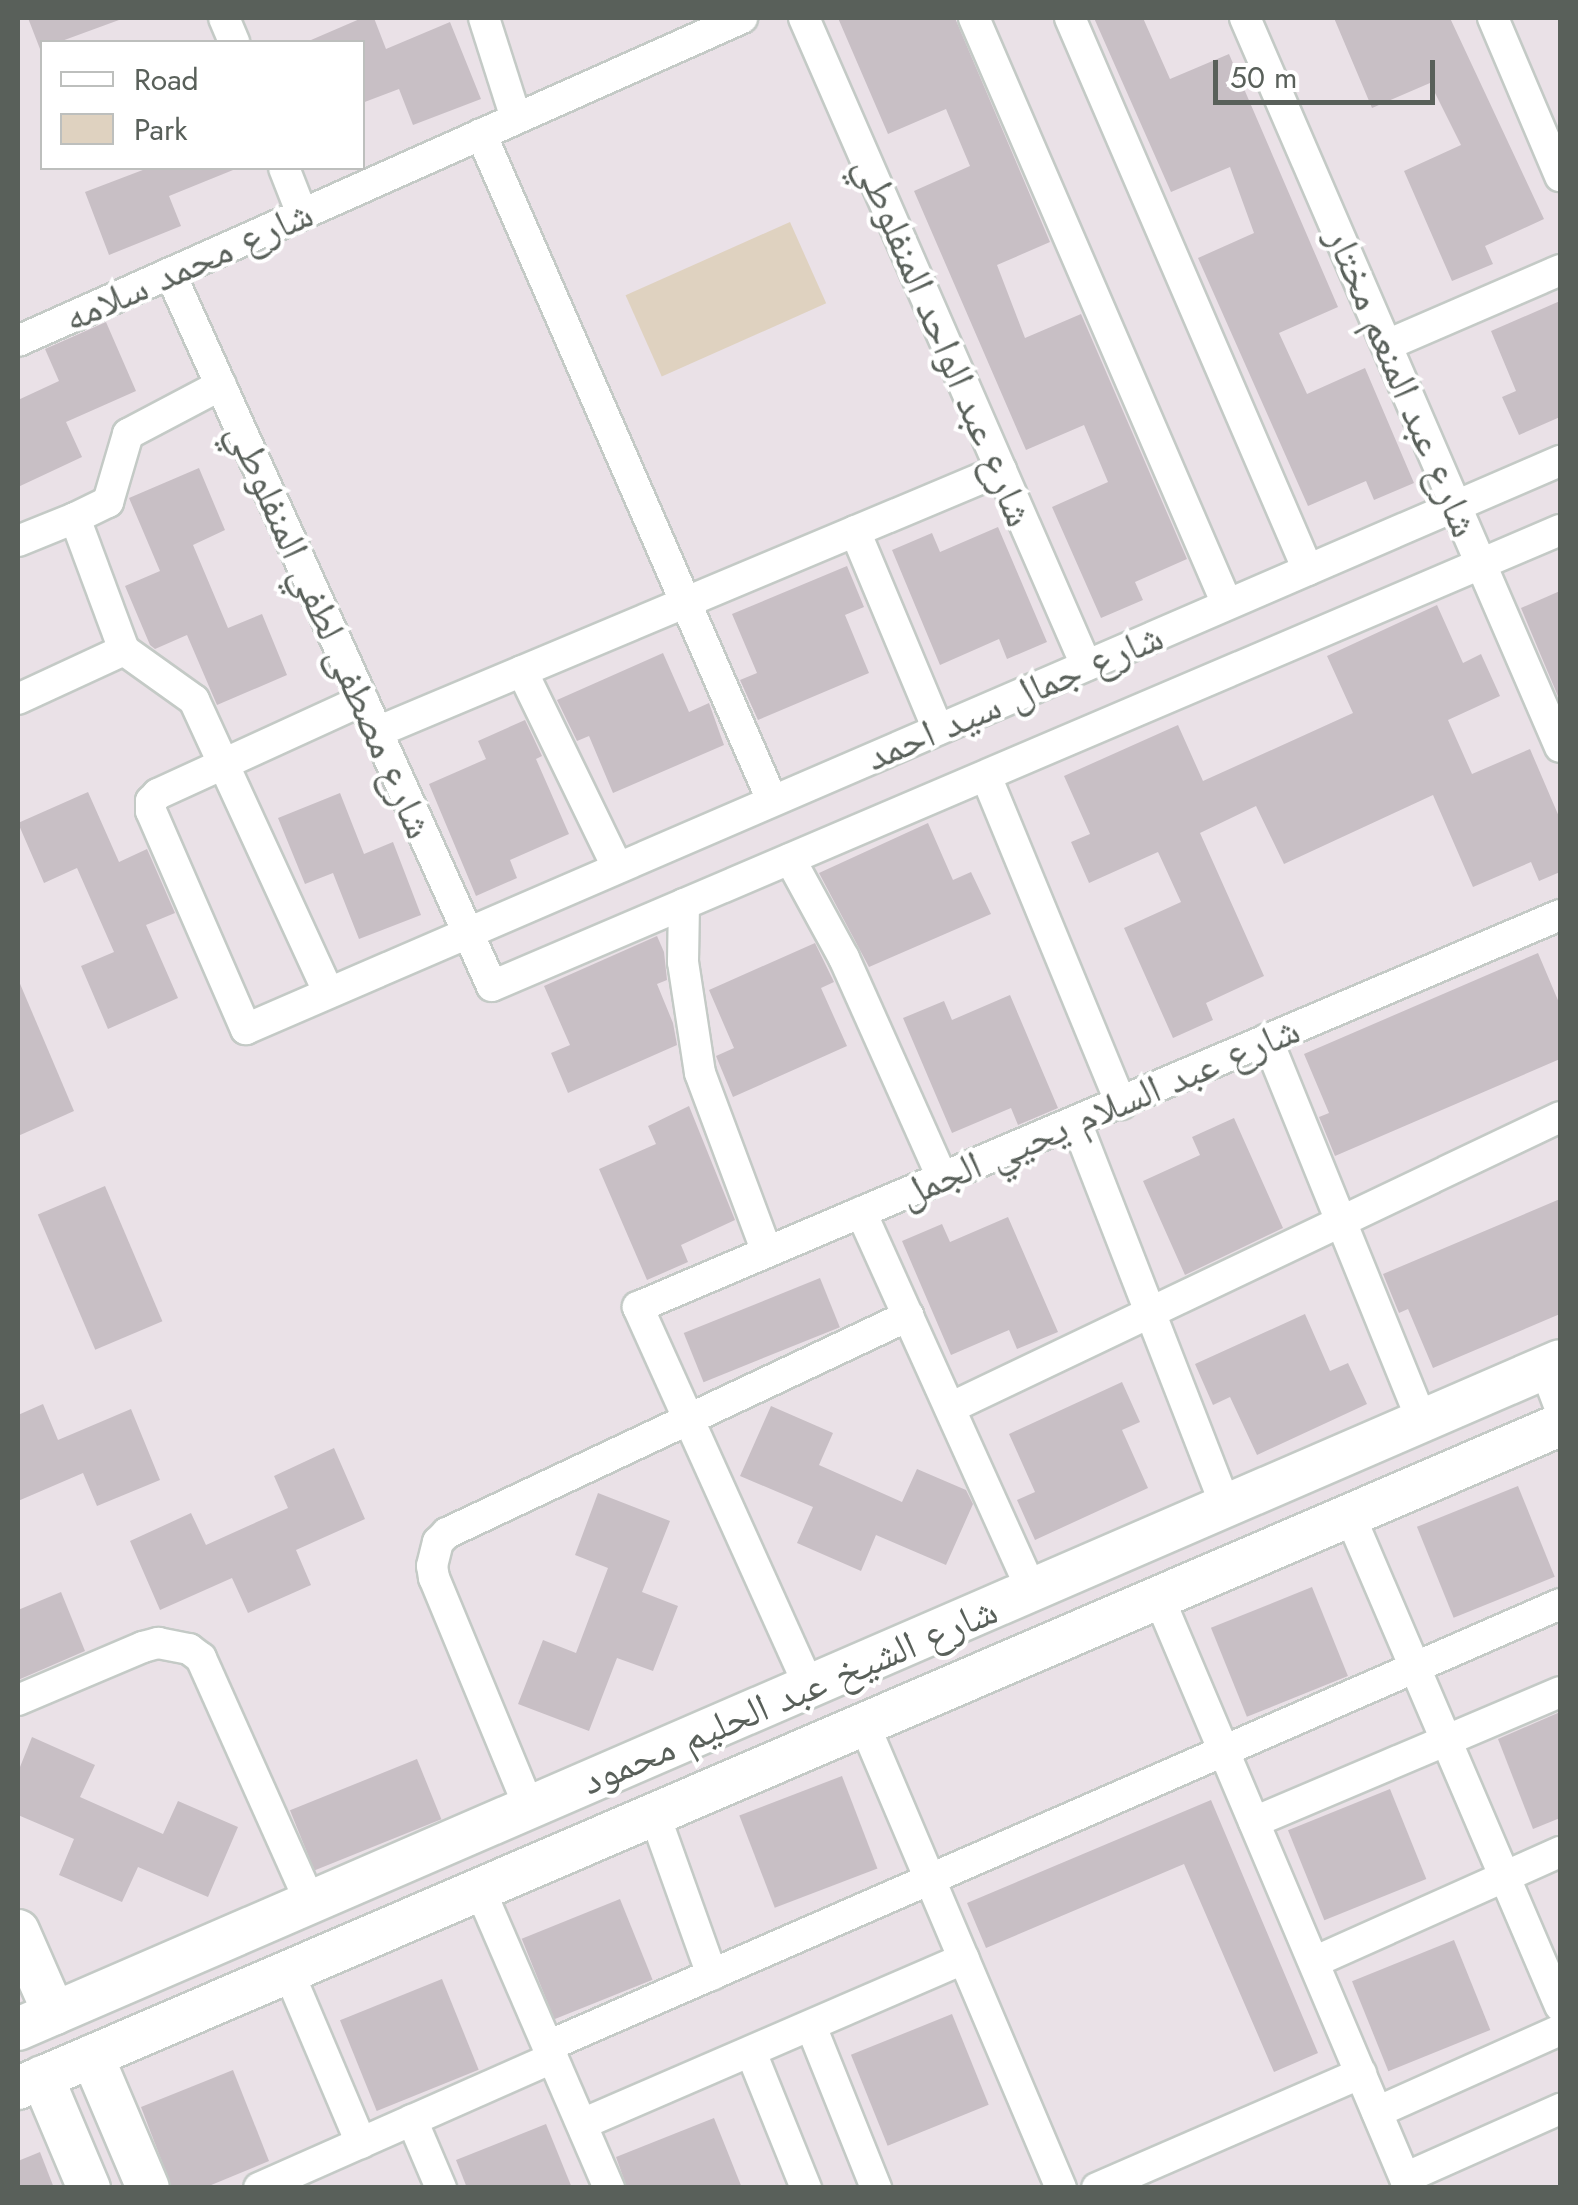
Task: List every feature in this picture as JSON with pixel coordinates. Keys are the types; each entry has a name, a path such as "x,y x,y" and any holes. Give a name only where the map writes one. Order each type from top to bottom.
{"street":[{"path":"484,18 516,118"},
{"name":"شارع محمد سلامه","path":"18,341 742,18"},
{"name":"شارع عبد الواحد المنفلوطي","path":"804,18 1086,665"},
{"path":"974,18 1227,604"},
{"path":"1070,18 1308,570"},
{"name":"شارع عبد المنعم مختار","path":"1245,18 1560,747"},
{"path":"1494,18 1560,176"},
{"path":"480,134 772,800"},
{"path":"285,170 302,214"},
{"path":"1386,345 1560,270"},
{"name":"شارع مصطفى لطفي المنفلوطي","path":"170,273 492,986"},
{"path":"18,542 108,502 128,434 221,385"},
{"name":"شارع جمال سيد احمد","path":"224,764 158,794 151,811 246,1028 1560,461"},
{"path":"378,732 1001,470"},
{"path":"75,518 124,650 194,700 328,990"},
{"name":"شارع جمال سيد احمد","path":"492,986 1560,530"},
{"path":"855,531 938,728"},
{"path":"18,699 124,650"},
{"path":"522,671 617,867"},
{"path":"224,764 363,700"},
{"path":"986,776 1121,1104"},
{"path":"790,859 844,958 942,1178"},
{"path":"684,904 683,962 700,1073 767,1252"},
{"name":"شارع عبد السلام يحيي الجمل","path":"689,1420 638,1307 1560,915"},
{"path":"1268,1039 1422,1421"},
{"path":"950,1408 1560,1117"},
{"path":"1076,1122 1226,1506"},
{"path":"862,1212 1032,1590"},
{"path":"529,1807 434,1578 434,1553 447,1533 908,1316"},
{"path":"1553,1365 1560,1408"},
{"name":"شارع الشيخ عبد الحليم محمود","path":"28,2020 1553,1365"},
{"path":"689,1420 809,1686"},
{"name":"شارع الشيخ عبد الحليم محمود","path":"30,2083 1560,1426"},
{"path":"1350,1516 1560,2006"},
{"path":"1159,1598 1407,2182 1560,2109"},
{"path":"259,2188 310,2177 361,2142 712,1975 1560,1604"},
{"path":"18,1700 143,1647 158,1644 188,1649 201,1658 310,1902"},
{"path":"1254,1822 1560,1692"},
{"path":"864,1724 1060,2188"},
{"path":"635,1761 712,1975"},
{"path":"1314,1962 1560,1852"},
{"path":"480,1890 609,2188"},
{"path":"18,1931 28,2020"},
{"path":"582,2124 964,1959"},
{"path":"288,1972 361,2142"},
{"path":"811,2026 876,2188"},
{"path":"1378,2112 1560,2030"},
{"path":"750,2052 806,2188"},
{"path":"92,2056 148,2188"},
{"path":"1097,2188 1361,2073"},
{"path":"30,2083 89,2188"},
{"path":"412,2120 441,2188"}],"green space":[{"path":"790,222 826,303 662,377 626,295"}],"building":[{"path":"28,18 119,20 64,40 40,40 40,49"},
{"path":"362,18 374,18 386,49 450,22 481,99 413,125 399,89 365,102 365,40 311,40"},
{"path":"838,18 955,18 1050,242 997,265 1025,338 1081,314 1187,559 1135,582 1143,600 1101,618 1052,507 1108,482 1084,425 1026,450 914,191 970,166 946,109 888,134"},
{"path":"1094,18 1143,18 1170,79 1229,54 1338,307 1279,333 1307,394 1365,368 1414,483 1374,500 1366,481 1308,506 1198,258 1254,233 1230,167 1171,192"},
{"path":"1334,18 1450,18 1544,219 1485,246 1493,264 1452,281 1404,171 1461,145 1430,83 1372,108"},
{"path":"143,170 233,170 169,196 181,226 109,255 85,192"},
{"path":"1560,301 1560,417 1519,435 1502,397 1516,391 1491,331"},
{"path":"106,322 136,391 66,422 82,457 18,487 18,400 59,381 45,349"},
{"path":"199,468 225,530 193,545 228,628 262,614 287,675 217,705 187,635 155,649 125,586 160,571 129,498"},
{"path":"998,527 1047,642 1007,659 999,639 940,665 892,550 932,533 940,552"},
{"path":"847,566 864,607 845,615 869,673 758,720 740,680 757,673 732,614"},
{"path":"1560,591 1560,701 1521,608"},
{"path":"1437,605 1463,663 1481,654 1500,696 1448,720 1472,774 1530,749 1560,819 1560,872 1539,881 1531,862 1473,887 1433,795 1284,864 1256,806 1200,833 1264,976 1206,1003 1213,1020 1173,1038 1124,928 1181,902 1158,852 1089,883 1071,842 1090,834 1064,776 1178,725 1203,781 1353,713 1327,656"},
{"path":"663,653 689,712 709,703 724,745 613,793 589,736 577,741 557,700"},
{"path":"525,720 542,756 536,759 569,834 510,860 517,878 476,896 429,784 486,759 478,741"},
{"path":"88,792 119,862 147,849 175,913 146,925 178,998 108,1029 81,966 114,952 77,868 44,883 18,823"},
{"path":"340,793 364,854 393,842 421,915 359,939 333,873 305,884 278,818"},
{"path":"928,823 953,880 971,872 991,914 869,967 819,873"},
{"path":"657,936 664,952 667,980 657,984 673,1023 677,1045 568,1093 551,1053 570,1045 544,986"},
{"path":"815,943 834,982 821,988 847,1046 733,1097 716,1056 734,1048 709,990"},
{"path":"1538,953 1560,1005 1560,1059 1335,1156 1319,1117 1329,1113 1304,1054"},
{"path":"18,979 74,1111 18,1136"},
{"path":"1010,995 1058,1108 1018,1125 1011,1108 952,1133 903,1018 944,1001 952,1020"},
{"path":"689,1106 735,1220 681,1245 688,1262 647,1280 599,1169 656,1144 648,1126"},
{"path":"1234,1118 1283,1228 1185,1275 1143,1181 1200,1155 1192,1137"},
{"path":"105,1186 162,1321 95,1350 38,1215"},
{"path":"1560,1199 1560,1314 1433,1368 1408,1309 1399,1313 1383,1274"},
{"path":"1008,1217 1058,1332 1017,1349 1009,1330 951,1355 902,1241 942,1224 950,1242"},
{"path":"820,1278 840,1327 704,1382 684,1333"},
{"path":"1305,1314 1330,1371 1348,1363 1367,1404 1257,1455 1230,1397 1213,1405 1195,1364"},
{"path":"1122,1382 1140,1422 1122,1430 1148,1488 1035,1540 1017,1500 1035,1492 1009,1434"},
{"path":"43,1404 58,1440 131,1409 160,1480 97,1506 83,1473 18,1501 18,1415"},
{"path":"771,1406 833,1433 819,1465 902,1502 917,1469 966,1490 973,1504 946,1565 876,1535 861,1571 797,1543 813,1507 740,1476"},
{"path":"334,1448 365,1519 296,1550 311,1585 248,1613 232,1578 160,1610 130,1541 191,1513 206,1545 288,1508 274,1476"},
{"path":"1518,1486 1555,1577 1454,1618 1417,1527"},
{"path":"598,1493 670,1521 642,1592 678,1606 653,1671 617,1658 589,1731 518,1704 543,1640 576,1653 608,1568 575,1555"},
{"path":"1312,1587 1348,1676 1247,1717 1211,1628"},
{"path":"61,1592 85,1651 18,1680 18,1610"},
{"path":"1560,1712 1560,1818 1533,1829 1498,1739"},
{"path":"32,1737 95,1765 80,1797 163,1834 178,1801 238,1827 208,1897 138,1867 122,1902 59,1875 74,1839 18,1815 18,1772"},
{"path":"417,1759 441,1819 314,1871 290,1810"},
{"path":"842,1776 877,1868 775,1908 739,1815"},
{"path":"1390,1789 1426,1879 1324,1920 1288,1830"},
{"path":"1211,1800 1318,2053 1274,2072 1184,1864 986,1948 967,1903"},
{"path":"620,1899 653,1980 554,2019 522,1939"},
{"path":"1454,1940 1490,2030 1388,2071 1352,1981"},
{"path":"442,1979 479,2070 377,2111 340,2020"},
{"path":"952,2014 989,2105 888,2146 851,2055"},
{"path":"233,2070 269,2161 204,2188 172,2188 141,2107"},
{"path":"714,2118 742,2188 627,2188 616,2157"},
{"path":"546,2124 572,2188 467,2188 456,2160"},
{"path":"40,2152 54,2188 18,2188 18,2161"}]}
